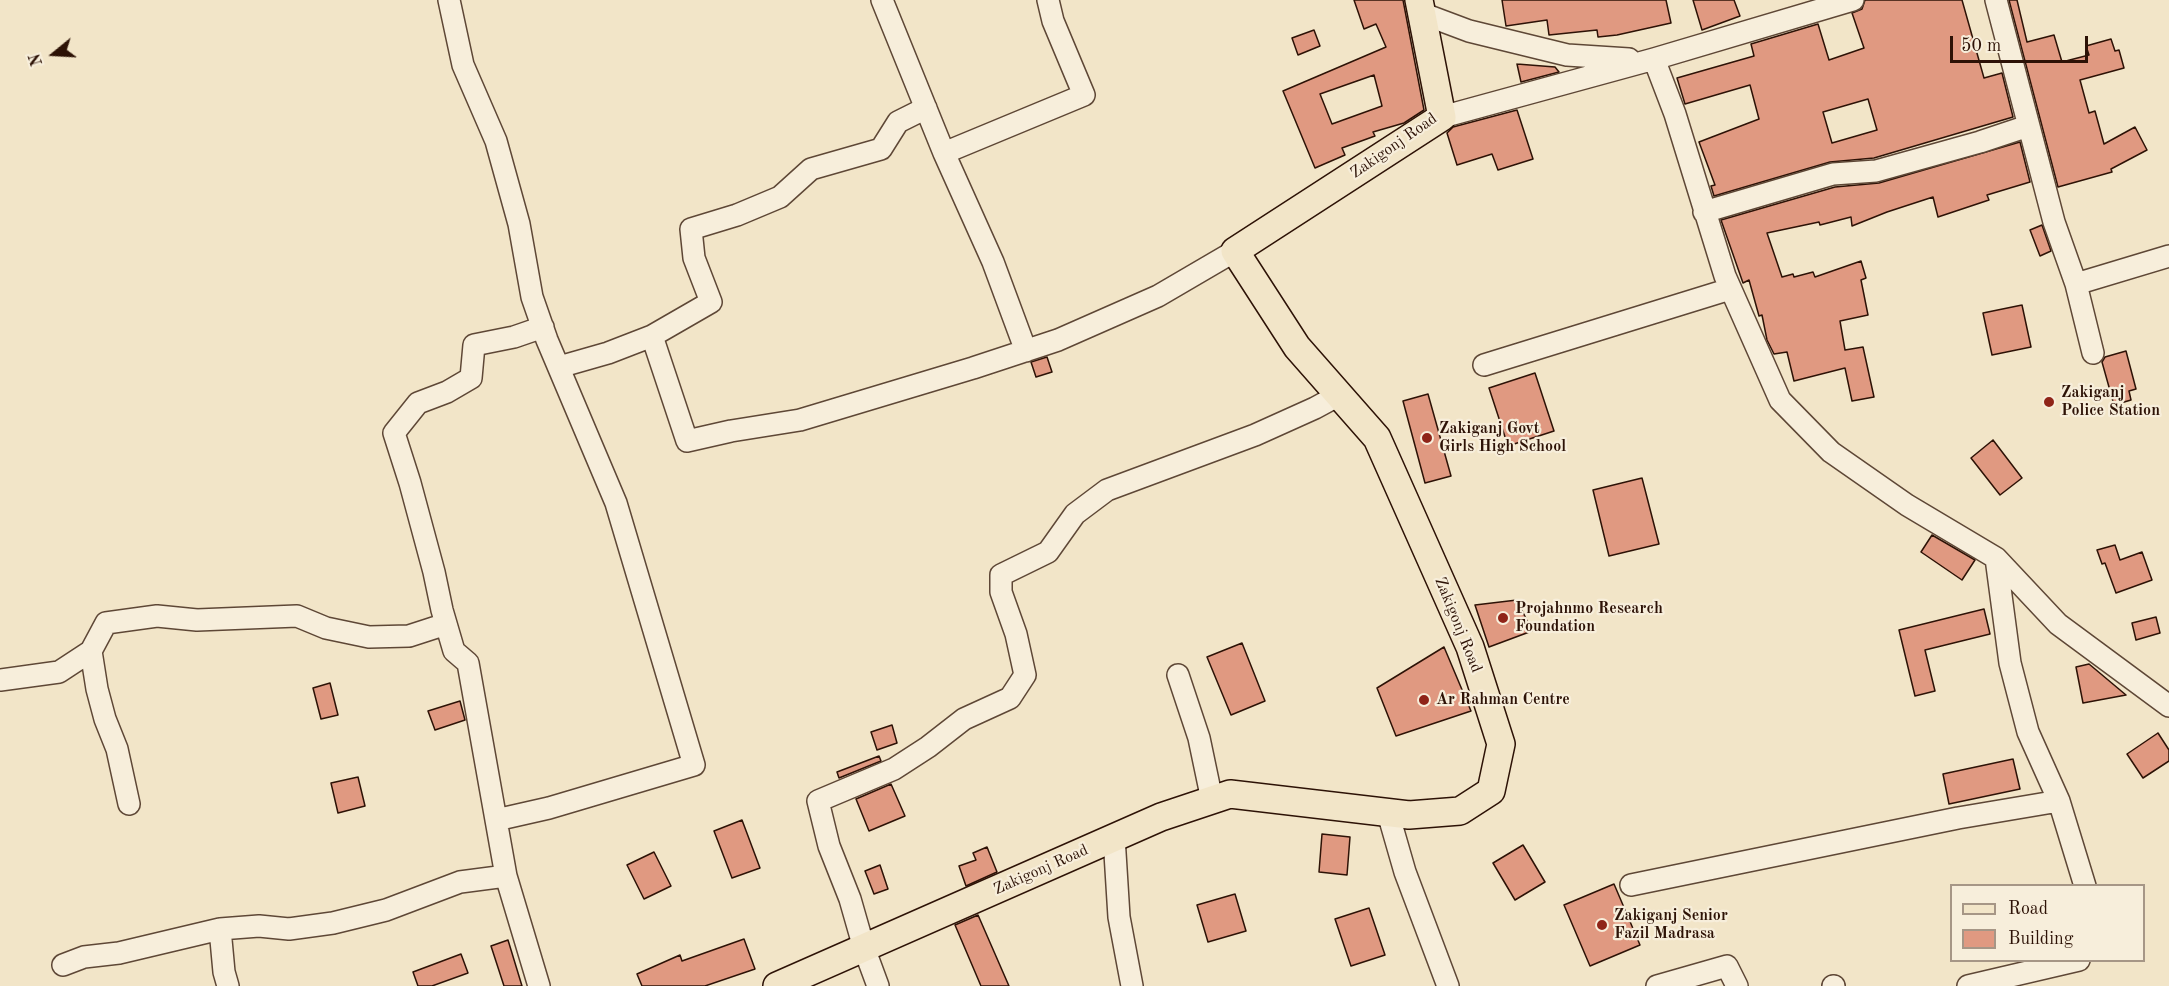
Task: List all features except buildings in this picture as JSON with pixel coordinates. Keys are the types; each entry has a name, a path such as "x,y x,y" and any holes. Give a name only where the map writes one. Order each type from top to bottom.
{"main road":[{"name":"Zakigonj Road","path":"777,986 1161,817 1230,794 1408,815 1460,811 1491,791 1501,744 1470,647 1377,438 1297,347 1235,251 1442,117 1420,6"}],"street":[{"path":"449,0 463,65 496,141 519,225 532,297 616,503 694,765 549,808 496,820"},
{"path":"882,0 944,153 993,262 1026,351"},
{"path":"944,153 1084,95 1053,21 1048,0"},
{"path":"1442,117 1654,59 1853,0"},
{"path":"1996,0 2054,222 2076,284 2093,353"},
{"path":"1420,6 1469,31 1567,55 1654,59"},
{"path":"1654,59 1675,114 1730,289 1780,400 1831,452 1907,505 1996,558 2058,624 2169,706"},
{"path":"559,367 608,353 652,336 711,302 694,258 691,229 737,215 780,197 811,169 881,149 898,122 926,108"},
{"path":"1704,212 1833,174 1876,171 2028,126"},
{"path":"652,336 687,441 800,420 1058,340 1158,296 1235,251"},
{"path":"2076,284 2169,256"},
{"path":"1484,365 1730,289"},
{"path":"539,986 506,876 468,663 454,651 413,494 394,433 418,404 447,392 471,378 474,345 514,337 543,327"},
{"path":"878,986 850,899 829,846 818,801 894,769 928,747 964,719 1010,698 1025,675 1016,634 1002,592 1001,575 1048,552 1076,514 1107,490 1255,435 1316,408 1339,395"},
{"path":"1996,558 2010,663 2028,732 2059,801 2085,884"},
{"path":"0,680 59,672 91,651 106,623 157,616 197,620 297,616 326,628 369,637 409,636 446,624"},
{"path":"91,651 97,689 105,719 117,749 129,804"},
{"path":"1178,675 1199,738 1212,800"},
{"path":"1631,885 1958,818 2059,801"},
{"path":"1388,813 1405,872 1448,986"},
{"path":"1114,837 1119,917 1131,986"},
{"path":"63,965 84,957 119,953 220,929 259,926 289,929 333,923 386,910 460,882 506,876"},
{"path":"220,929 224,972 228,986"},
{"path":"1968,986 2070,962"},
{"path":"1657,986 1727,966 1737,986"}],"place":[{"name":"Zakiganj Police Station","path":"2049,402"},
{"name":"Zakiganj Govt Girls High School","path":"1427,438"},
{"name":"Projahnmo Research Foundation","path":"1503,618"},
{"name":"Ar Rahman Centre","path":"1424,700"},
{"name":"Zakiganj Senior Fazil Madrasa","path":"1602,925"}]}
